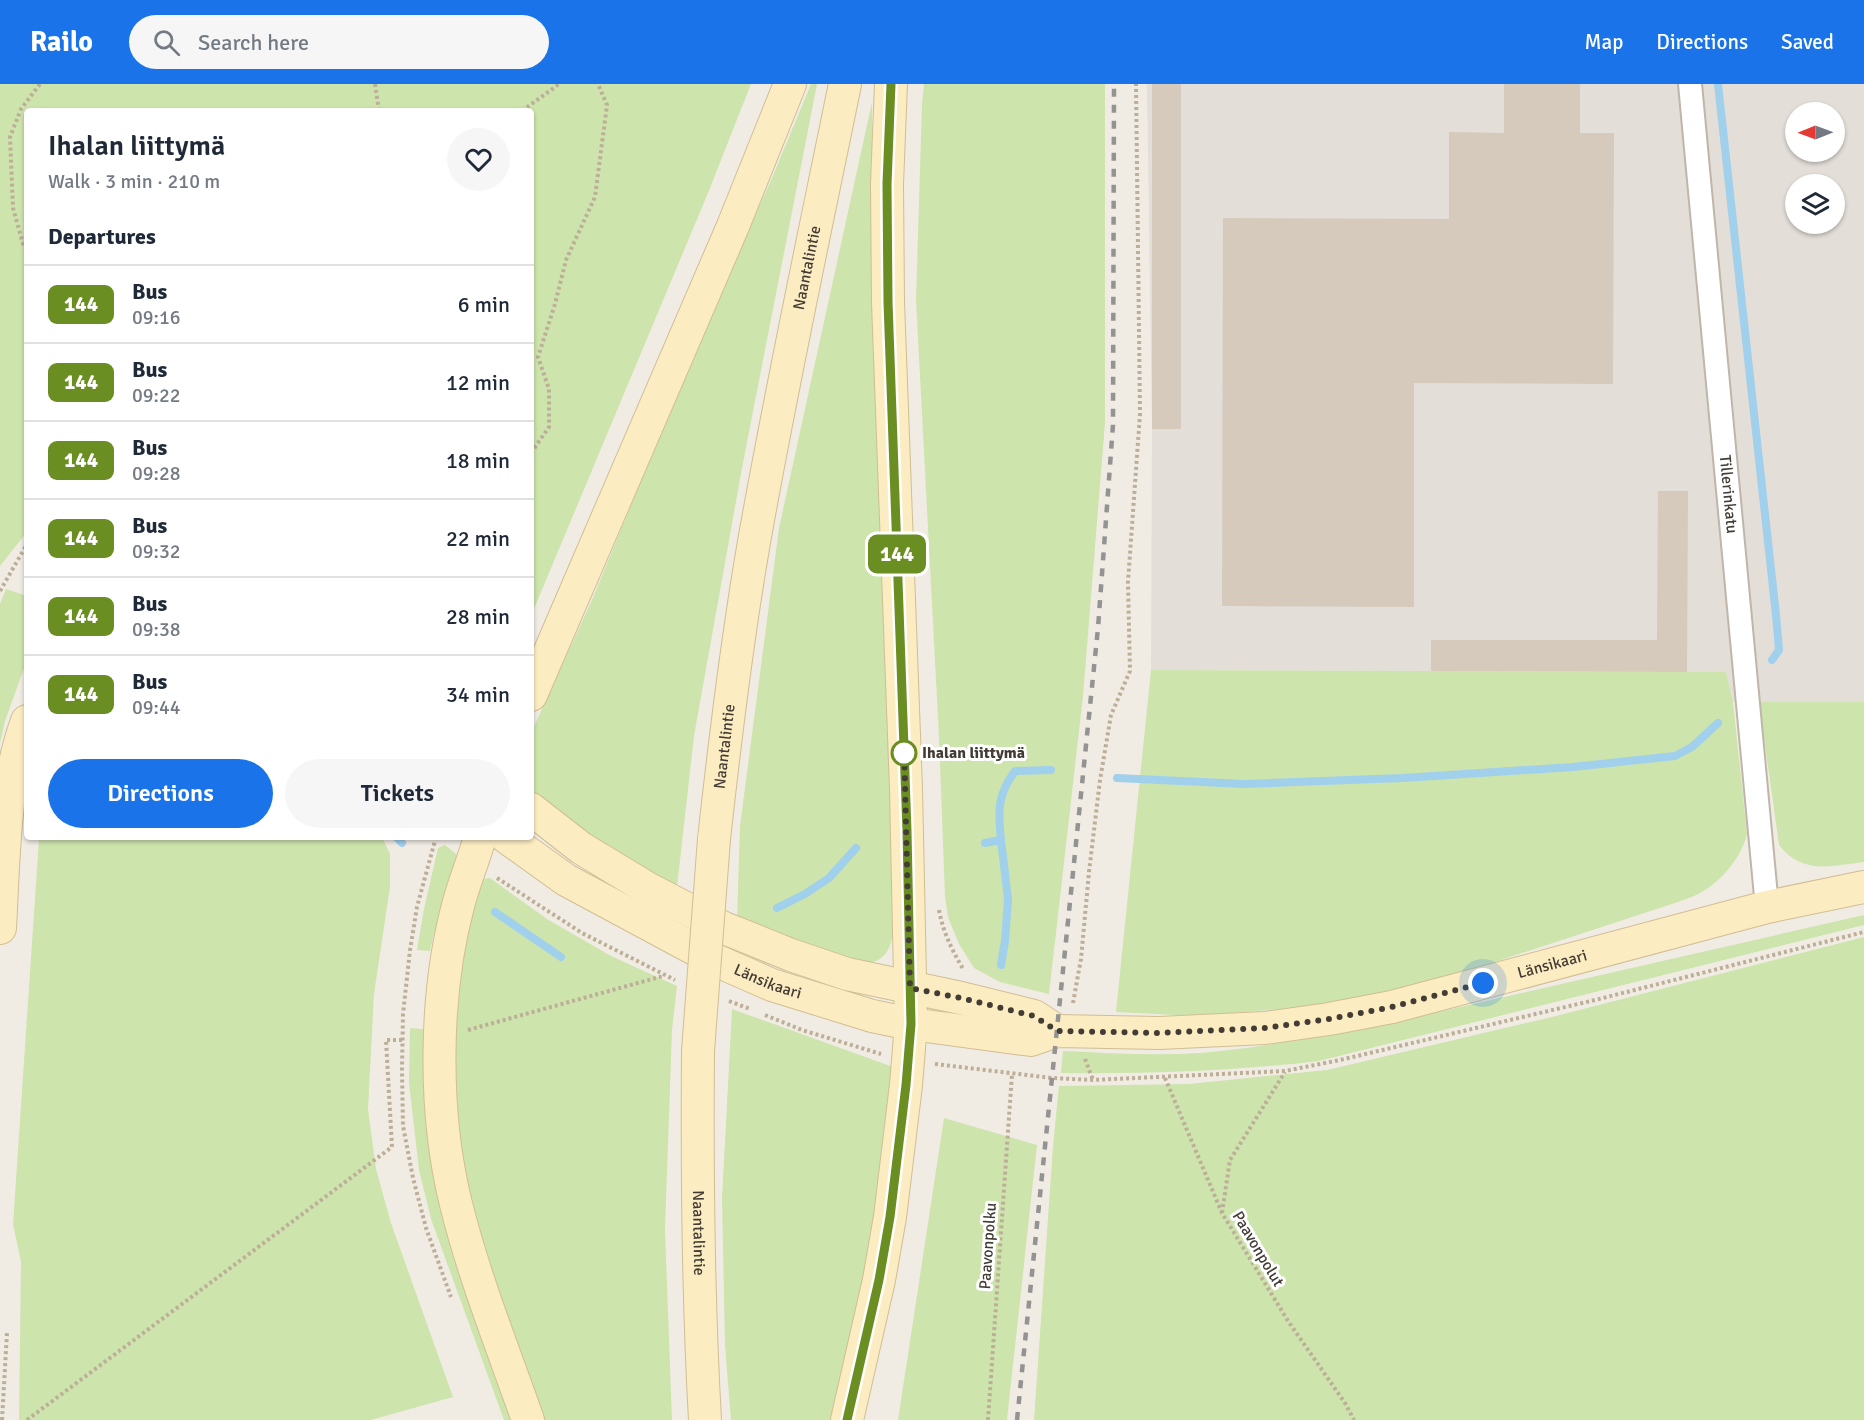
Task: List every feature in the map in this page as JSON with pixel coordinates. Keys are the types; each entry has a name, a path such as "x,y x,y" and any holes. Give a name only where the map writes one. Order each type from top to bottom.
{"main road":[{"path":"534,688 733,226 790,84"},
{"name":"Naantalintie","path":"705,1420 699,1300 698,1051 714,839 732,682 754,543 784,382 845,84"},
{"path":"847,1420 879,1280 890,1217 911,1024 906,789 888,302 887,184 891,84"},
{"path":"0,928 11,780 24,732"},
{"name":"Länsikaari","path":"534,811 581,848 647,888 724,928 791,955 847,974 1034,1016 1065,1031"},
{"path":"479,840 459,902 444,983 440,1063 445,1146 456,1203 474,1266 528,1420"},
{"name":"Länsikaari","path":"510,840 566,880 715,960 772,985 872,1016 911,1024 1031,1040 1065,1031 1209,1032 1265,1028 1329,1019 1392,1007 1767,907 1864,887"}],"street":[{"name":"Tillerinkatu","path":"1690,84 1767,907"}],"path":[{"path":"24,246 13,208 10,137 21,109 40,84"},
{"path":"375,84 379,108"},
{"path":"526,108 559,84"},
{"path":"534,449 549,427 549,389 538,357 566,260 595,197 607,105 598,84"},
{"path":"1093,1080 1065,1031 1081,959 1100,780 1111,715 1130,671 1128,582 1140,414 1136,84"},
{"path":"0,591 24,549"},
{"path":"938,903 942,925 952,950 965,972"},
{"path":"467,1030 665,976"},
{"path":"27,1420 392,1147 386,1040 402,1040"},
{"path":"1222,1213 1230,1160 1285,1071"},
{"name":"Paavonpolku","path":"988,1420 1012,1073"},
{"name":"Paavonpolut","path":"1165,1078 1222,1213 1288,1321 1345,1403 1354,1420"},
{"path":"2,1420 7,1333"}],"shaded area":[{"path":"1147,84 1864,84 1864,702 1733,702 1726,672 1151,670 1152,429"}],"green space":[{"path":"0,84 751,84 708,193 534,609 534,108 24,108 24,536 0,566"},
{"path":"811,84 817,84 742,468 694,736 677,887 658,880 534,799 534,726 592,600 699,340 772,178"},
{"path":"924,84 1105,84 1105,423 1083,696 1049,994 1000,982 974,968 959,944 948,917 945,897 916,300"},
{"path":"872,102 872,225 895,922 892,940 882,958 858,964 737,919 740,826 779,528"},
{"path":"6,589 24,595 24,668 5,721 0,743 0,604"},
{"path":"1151,670 1726,672 1733,702 1747,834 1730,868 1716,882 1697,894 1431,983 1319,1006 1196,1016 1116,1012"},
{"path":"1759,702 1864,702 1864,862 1828,866 1807,865 1788,855 1779,845"},
{"path":"39,840 383,840 390,854 390,887 374,994 368,1109 376,1169 391,1223 453,1397 371,1420 19,1420 21,1262 13,1224"},
{"path":"445,845 457,855 458,867 434,933 430,951 417,950 438,848"},
{"path":"490,878 547,919 611,956 677,986 672,1030 665,1229 672,1420 545,1420 492,1278 474,1221 460,1145 455,1075 456,1014 464,947 482,879"},
{"path":"1864,915 1864,925 1319,1061 1190,1071 1061,1073 1063,1051 1183,1054 1223,1051 1290,1041 1381,1025"},
{"path":"1864,937 1864,1420 1034,1420 1059,1086 1189,1084 1327,1070 1552,1017"},
{"path":"732,1009 896,1068 880,1205 834,1420 731,1420 725,1346 722,1198"},
{"path":"410,1028 423,1029 424,1103 436,1171 514,1420 504,1420 431,1219 419,1170 409,1083"},
{"path":"944,1118 1037,1145 1007,1420 898,1420"}],"building":[{"path":"1152,84 1181,84 1181,429 1152,429"},
{"path":"1504,84 1580,84 1580,133 1614,133 1613,384 1414,383 1414,607 1222,606 1223,218 1449,219 1449,132 1504,133"},
{"path":"1658,491 1688,491 1687,672 1431,671 1431,640 1657,640"}],"waterway":[{"path":"1718,84 1776,615 1779,650 1772,660"},
{"path":"1117,778 1244,784 1403,778 1573,767 1675,756 1692,747 1718,723"},
{"path":"985,843 1001,840 1000,804 1005,788 1015,771 1051,770"},
{"path":"399,840 402,843"},
{"path":"1001,840 1008,899 1001,965"},
{"path":"777,908 805,894 829,878 856,848"},
{"path":"495,912 561,957"}],"railway":[{"path":"1017,1420 1098,628 1113,425 1114,84"}],"bus line":[{"name":"144","path":"847,1420 879,1280 890,1217 899,1152 911,1024 910,915 888,302 887,184 891,84"}],"place":[{"name":"Ihalan liittymä","path":"904,753"}],"route":[{"path":"904,753 904,744 910,988 1034,1016 1057,1031 1159,1033 1265,1028 1329,1019 1392,1007 1483,983"}]}
